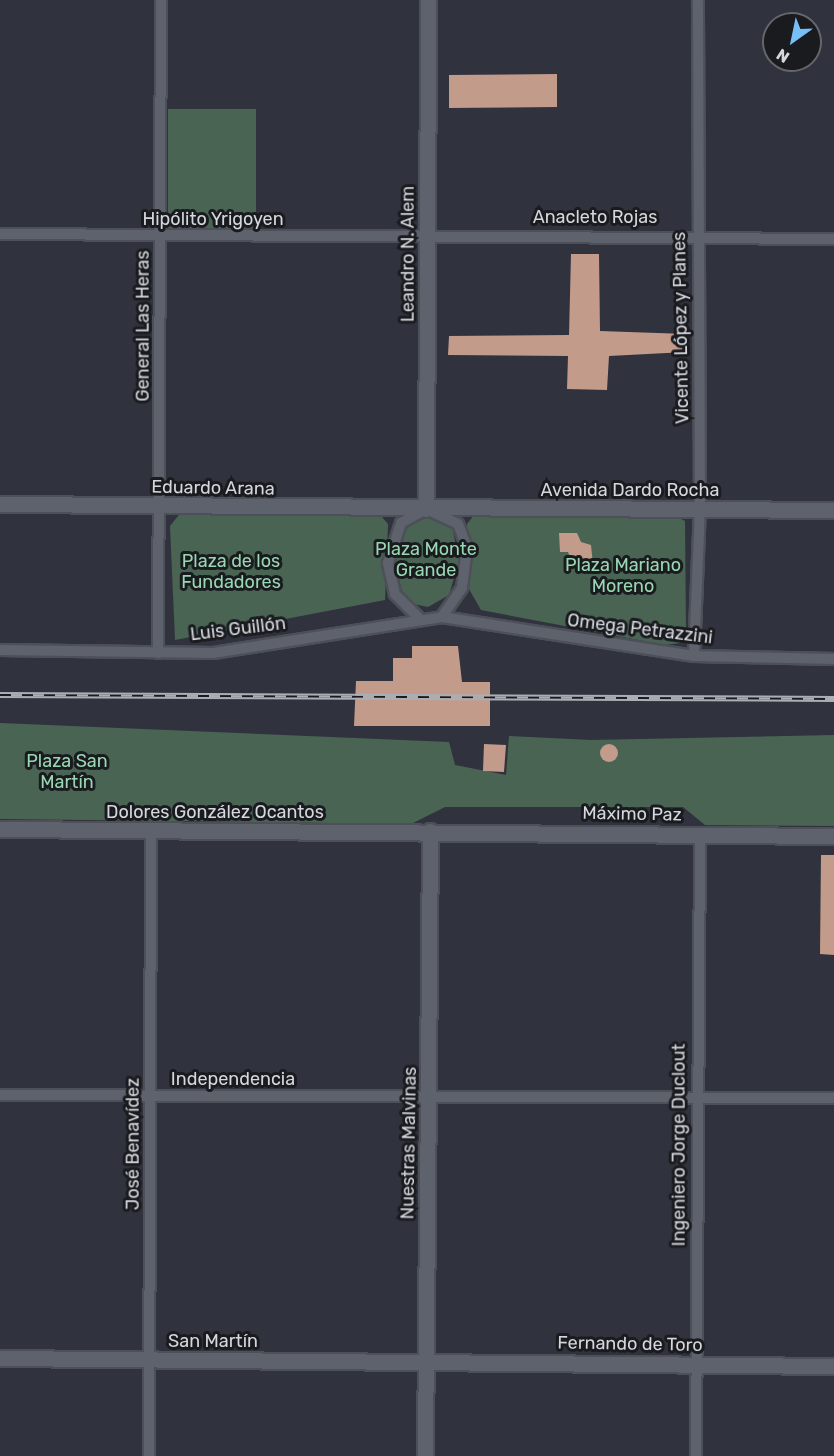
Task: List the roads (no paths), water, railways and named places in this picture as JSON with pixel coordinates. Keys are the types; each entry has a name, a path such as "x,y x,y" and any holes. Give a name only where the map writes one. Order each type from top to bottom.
{"street":[{"name":"General Las Heras","path":"158,653 161,0"},
{"name":"Leandro N. Alem","path":"426,509 428,0"},
{"name":"Vicente López y Planes","path":"694,656 700,509 697,234 698,0"},
{"name":"Hipólito Yrigoyen","path":"0,234 160,236 427,233"},
{"name":"Anacleto Rojas","path":"427,233 697,234 834,238"},
{"name":"Eduardo Arana","path":"0,504 426,509"},
{"name":"Avenida Dardo Rocha","path":"426,509 834,510"},
{"path":"418,617 395,594 388,563 401,523 426,509 458,524 467,548 462,588 442,617"},
{"name":"Luis Guillón","path":"0,650 213,653 418,617 442,617"},
{"name":"Omega Petrazzini","path":"442,617 694,656 834,659"},
{"name":"Dolores González Ocantos","path":"0,829 151,832 430,831"},
{"name":"Máximo Paz","path":"430,831 834,836"},
{"name":"Nuestras Malvinas","path":"425,1456 430,1096 430,831"},
{"name":"José Benavídez","path":"149,1456 151,832"},
{"name":"Ingeniero Jorge Duclout","path":"696,1456 695,1097 700,835"},
{"name":"Independencia","path":"0,1095 834,1098"},
{"name":"San Martín","path":"0,1358 425,1362"},
{"name":"Fernando de Toro","path":"425,1362 834,1366"}],"railway":[{"path":"0,695 834,699"}],"park label":[{"name":"Plaza Monte Grande","path":"426,560"},
{"name":"Plaza de los Fundadores","path":"231,572"},
{"name":"Plaza Mariano Moreno","path":"623,576"},
{"name":"Plaza San Martín","path":"67,772"}]}
